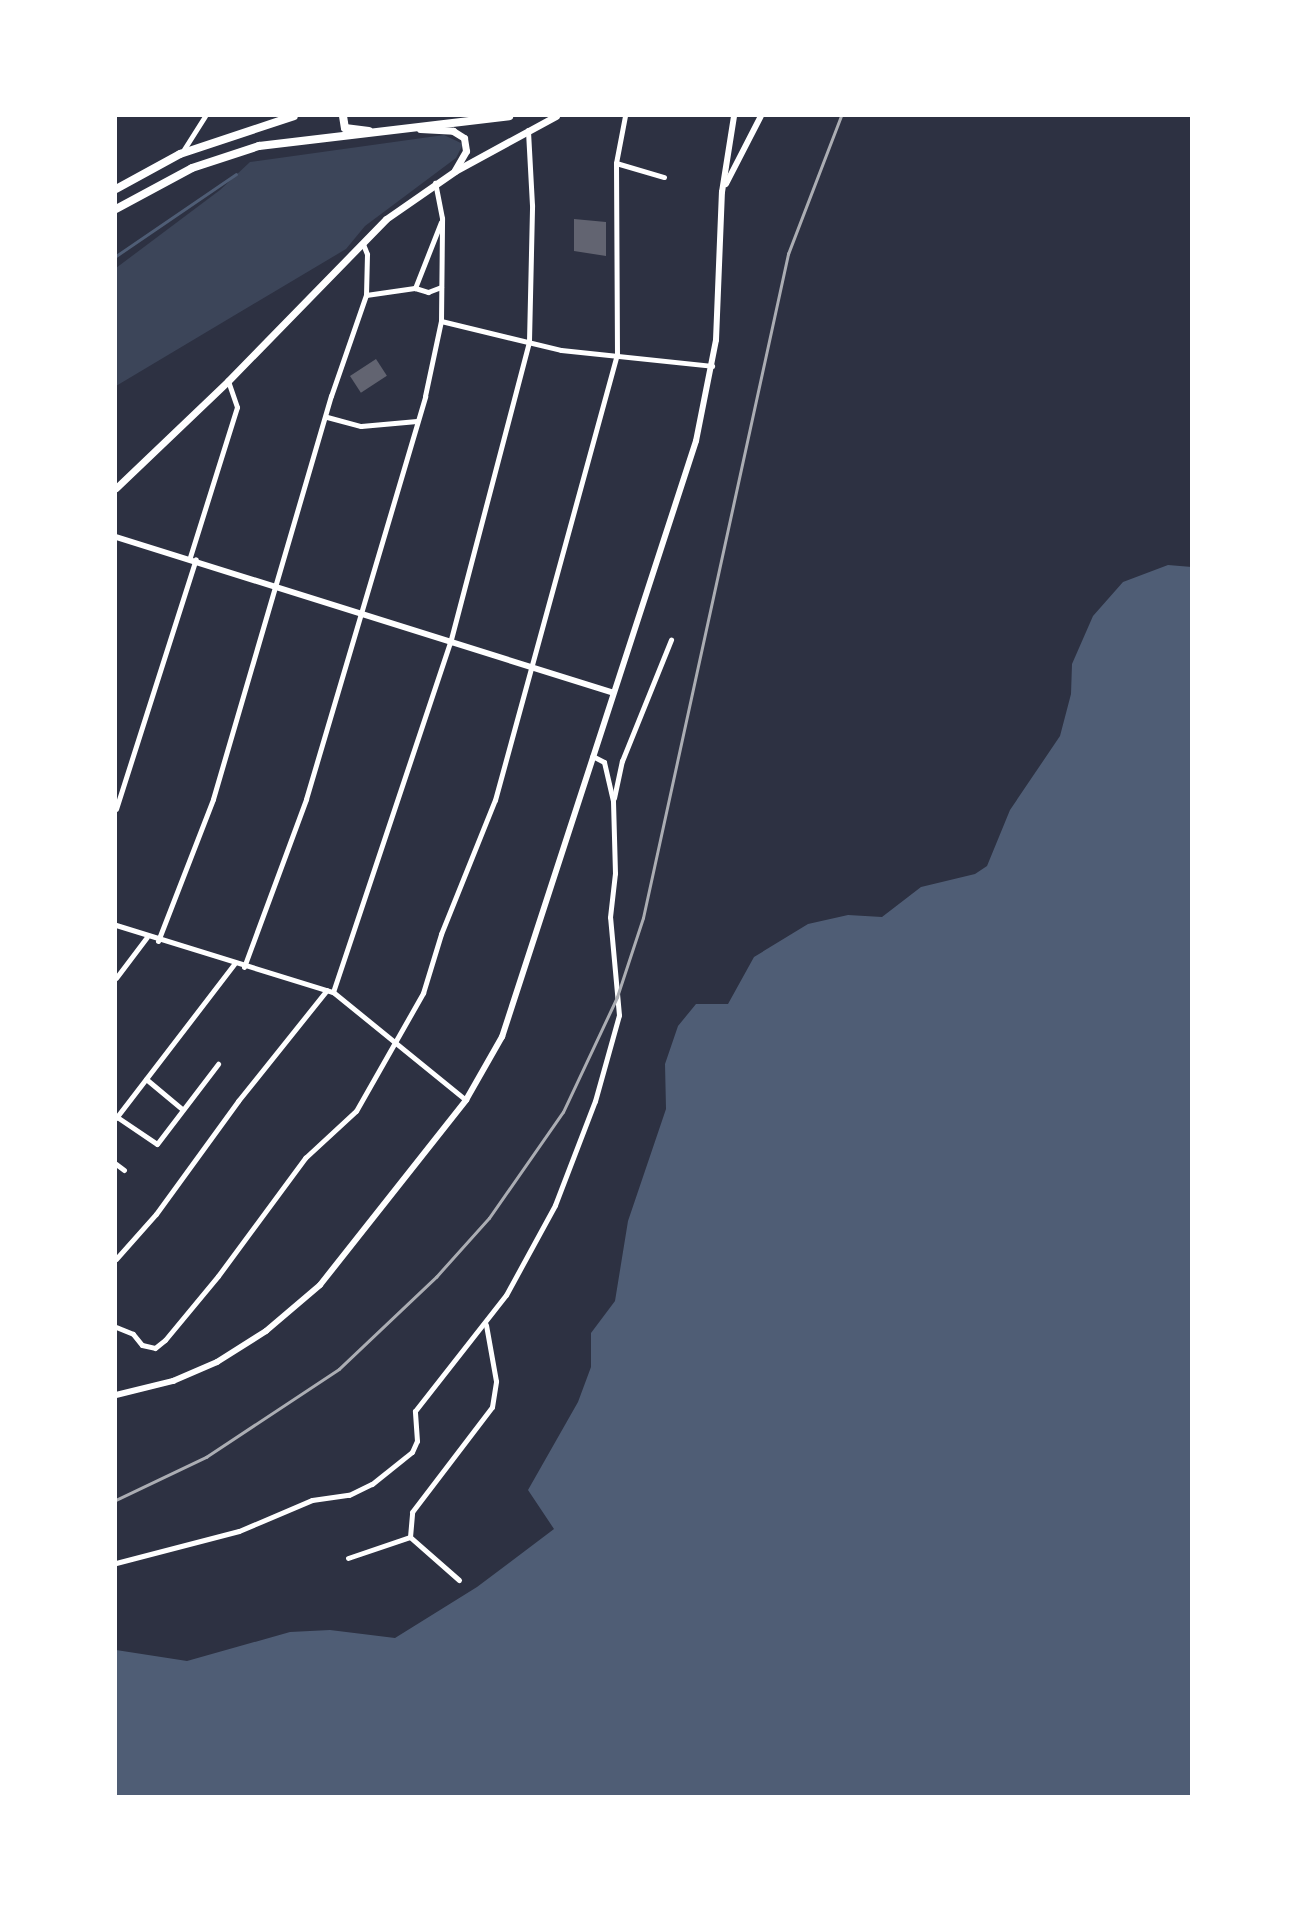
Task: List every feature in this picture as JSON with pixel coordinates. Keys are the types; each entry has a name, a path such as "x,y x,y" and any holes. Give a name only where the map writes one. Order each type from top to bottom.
{"main road":[{"path":"116,189 180,154 294,116"},
{"path":"343,116 345,128 351,130 453,131 464,138 466,151 455,171"},
{"path":"456,125 486,116"},
{"path":"116,209 192,168 259,146 456,125 509,116"},
{"path":"116,488 228,381 386,219 435,183 556,116"}],"street":[{"path":"180,154 205,116"},
{"path":"116,1326 133,1334 142,1345 155,1348 165,1340 218,1276 305,1158 356,1111 423,993 441,934 475,858 584,485 617,354 616,163 625,116"},
{"path":"722,192 761,116"},
{"path":"116,1395 195,1373 284,1316 343,1260 466,1100 502,1037 611,692 692,452 712,366 722,192 733,118"},
{"path":"116,1259 156,1214 238,1101 330,991 450,643 529,341 532,205 528,130"},
{"path":"616,163 664,177"},
{"path":"243,967 306,799 358,611 418,421 440,321 442,218 435,183"},
{"path":"415,288 442,218"},
{"path":"158,941 213,799 366,295 367,254 363,244"},
{"path":"366,295 415,288 428,292 441,287"},
{"path":"440,321 581,353 617,354 712,366"},
{"path":"116,809 237,407 228,381"},
{"path":"327,417 361,426 418,421"},
{"path":"116,537 193,558 276,587 358,611 530,670 611,692"},
{"path":"613,801 622,761 671,640"},
{"path":"116,1563 239,1531 312,1500 349,1495 372,1484 412,1452 417,1441 415,1410 485,1324 555,1205 595,1101 619,1015 610,918 615,873 613,801 604,762 592,756"},
{"path":"116,925 158,941 330,991 393,1045 466,1100"},
{"path":"116,978 146,937"},
{"path":"218,1064 157,1144 116,1118 234,964"},
{"path":"146,1079 182,1109"},
{"path":"116,1164 124,1170"},
{"path":"410,1537 412,1512 492,1407 496,1381 485,1324"},
{"path":"348,1558 410,1537"},
{"path":"410,1537 459,1580"}],"shaded area":[{"path":"444,135 463,144 456,158 365,226 346,249 116,386 116,268 220,190 250,162"},
{"path":"1168,565 1192,567 1191,1796 116,1796 116,1650 187,1661 290,1632 330,1630 395,1638 477,1587 554,1529 528,1490 578,1402 591,1367 591,1333 615,1301 628,1221 666,1109 665,1064 678,1026 696,1004 728,1004 754,957 808,924 848,915 882,917 921,887 975,874 987,866 1010,810 1060,736 1071,694 1072,664 1093,616 1123,582"}],"building":[{"path":"574,219 606,222 606,256 574,251"},
{"path":"376,359 387,376 361,393 350,376"}],"waterway":[{"path":"116,256 236,174"}],"railway":[{"path":"116,1500 206,1457 339,1369 436,1277 489,1218 563,1112 617,997 643,918 788,254 841,116"}]}
